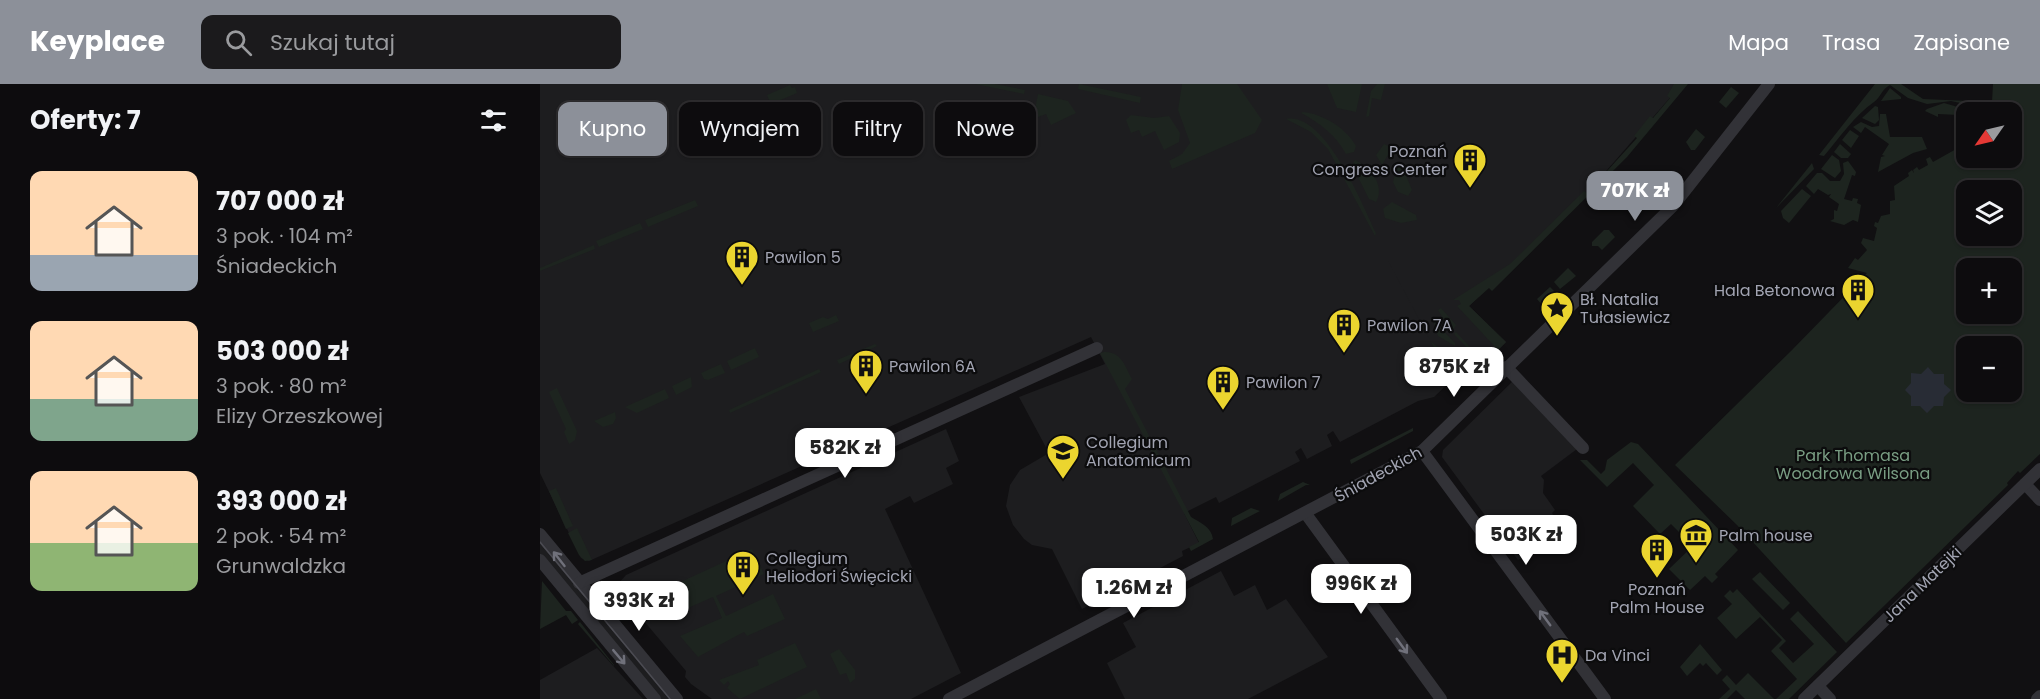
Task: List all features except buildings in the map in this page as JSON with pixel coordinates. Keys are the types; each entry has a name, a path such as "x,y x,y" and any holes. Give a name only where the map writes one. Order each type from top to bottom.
{"street":[{"name":"Śniadeckich","path":"949,699 1306,514 1422,451 1673,206 1769,84"},
{"path":"579,583 1097,348"},
{"path":"1506,367 1583,448"},
{"path":"1422,451 1605,699"},
{"name":"Jana Matejki","path":"1804,699 2040,470"},
{"path":"2025,484 2040,500"},
{"path":"1306,514 1441,699"},
{"path":"540,534 677,699"},
{"path":"540,560 655,699"},
{"path":"1818,686 1830,699"},
{"path":"2037,699 2040,696"}],"shaded area":[{"path":"540,84 1682,84 1587,193 1469,306 1506,342 1493,356 1485,348 1434,397 1418,401 1340,442 1333,431 1327,435 1332,446 1307,459 1301,448 1295,452 1300,461 1219,503 1216,497 1184,513 1199,543 1182,551 1183,556 1082,609 1052,549 1032,545 1024,539 1013,525 1006,506 1010,485 1020,470 1049,453 1019,397 1105,364 1091,337 589,561 581,558 540,473"},
{"path":"1928,367 1934,374 1944,374 1944,384 1951,390 1944,397 1943,406 1934,406 1927,413 1920,406 1911,406 1911,396 1905,390 1911,383 1911,373 1921,374"},
{"path":"1518,376 1581,446 1541,476 1544,480 1543,493 1555,510 1552,513 1567,534 1518,560 1442,457 1443,450"},
{"path":"946,429 959,461 946,468 953,484 914,503 910,496 885,509 961,673 911,699 712,699 691,684 685,677 686,671 628,602 619,600 615,593 617,585 626,575"},
{"path":"540,538 674,699 659,699 540,555"},
{"path":"1221,571 1234,596 1255,585 1267,610 1286,599 1328,657 1248,699 1125,699 1107,663 1136,647 1123,623"},
{"path":"597,648 643,699 540,699 540,680"}],"green space":[{"path":"975,84 995,84 1025,90 1024,94"},
{"path":"1079,84 1141,97 1140,103 1078,89"},
{"path":"1182,84 1237,84 1262,120 1255,133 1172,169 1169,161 1182,154 1190,143 1178,110"},
{"path":"1327,84 1362,84 1356,112 1337,108"},
{"path":"1377,84 1385,84 1381,100 1372,98 1369,116 1366,117 1371,91"},
{"path":"1674,84 1688,84 1627,157 1492,291 1489,288 1469,306 1506,342 1498,350 1457,306 1461,304 1459,300 1453,300 1510,264 1584,191 1587,193 1637,138 1634,136 1650,116 1653,118 1670,98 1667,96"},
{"name":"Park Thomasa Woodrowa Wilsona","path":"1875,84 1901,84 1923,99 1992,102 1951,101 1927,104 1908,98 1890,85 1854,120 1824,156 1819,155"},
{"name":"Park Thomasa Woodrowa Wilsona","path":"1993,84 2040,84 2040,454 2020,473 2018,471 2007,483 2008,485 1846,643 1737,525 1675,465 1867,273 1848,268 1855,258 1858,260 1867,250 1861,243 1863,238 1874,241 1877,228 1874,226 1875,222 1878,223 1881,216 1890,214 1890,201 1895,200 1894,186 1909,176 1908,173 1912,170 1914,173 1913,170 1917,167 1919,170 1928,165 1926,159 1930,157 1933,162 1956,149 1956,168 2022,168 2022,102 1992,102"},
{"path":"790,85 792,88 795,87 797,93 776,102 770,102 767,95"},
{"path":"1731,87 1739,93 1726,108 1719,102"},
{"path":"1890,88 1901,99 1881,101"},
{"path":"1038,94 1068,101 1076,113 1051,125 1046,114 1036,118"},
{"name":"Park Thomasa Woodrowa Wilsona","path":"1944,103 1956,106 1956,115 1938,114 1938,117 1925,111 1927,109"},
{"path":"1875,106 1878,107 1879,120 1875,124 1862,118"},
{"path":"1301,113 1318,116 1340,128 1352,139 1356,146 1354,152 1346,154 1332,135"},
{"path":"1880,114 1886,114 1890,137 1922,137 1927,149 1913,153 1878,172 1881,157 1885,156 1882,155 1889,144 1865,127 1861,133 1853,127 1861,122 1872,127 1879,126"},
{"path":"1131,115 1154,118 1169,116 1180,133 1179,142 1164,150 1155,131 1142,137 1139,130 1131,133 1126,120"},
{"path":"1286,119 1301,120 1315,130 1328,144 1352,183 1376,233 1375,236 1328,149 1311,132"},
{"path":"1696,129 1705,137 1695,150 1691,150 1686,142"},
{"path":"1850,130 1859,136 1851,148 1842,140"},
{"path":"1384,144 1388,146 1389,153 1382,165 1376,155"},
{"path":"1840,144 1851,154 1848,158 1841,158 1834,152"},
{"path":"1832,155 1839,160 1841,171 1835,178 1821,169"},
{"path":"1355,160 1366,167 1377,183 1379,196 1376,202 1369,199 1352,165"},
{"path":"1848,161 1856,172 1855,176 1852,175 1844,199 1852,201 1853,198 1858,199 1857,203 1861,205 1858,222 1853,220 1844,225 1830,221 1834,219 1834,210 1837,211 1839,204 1829,197 1831,194 1828,195 1818,189 1814,194 1806,186 1817,173 1822,173 1830,181 1840,181 1844,174 1843,163"},
{"path":"1812,163 1814,169 1776,208"},
{"path":"1397,166 1403,168 1412,190 1408,196 1398,192 1393,182"},
{"path":"1666,172 1673,178 1658,194 1652,187"},
{"path":"1802,189 1811,196 1789,223 1783,218 1781,211"},
{"path":"1641,192 1642,194 1631,206 1618,205 1628,195 1633,199"},
{"path":"1647,193 1654,199 1638,214 1633,208"},
{"path":"695,200 698,206 648,227 645,220"},
{"path":"1392,202 1416,215 1417,220 1401,223 1385,218 1383,209"},
{"path":"640,223 643,229 599,247 596,241"},
{"path":"1604,230 1609,230 1615,237 1602,250 1598,246 1592,246 1592,242"},
{"path":"594,245 595,249 540,271 540,268"},
{"path":"1568,268 1576,276 1560,289 1554,282"},
{"path":"1550,287 1557,294 1543,306 1537,299"},
{"path":"1441,308 1456,325 1452,332 1438,310"},
{"path":"836,315 839,321 813,332 809,323"},
{"path":"1433,320 1455,343 1455,346 1438,336"},
{"path":"1456,332 1478,356 1485,350 1489,357 1483,360 1477,358 1454,334"},
{"path":"1430,340 1462,361 1469,371 1468,378 1462,381 1455,377 1459,373 1438,355"},
{"path":"875,344 877,346 839,364 837,360"},
{"path":"755,348 759,357 731,370 727,361"},
{"path":"1100,353 1115,354 1125,364 1132,379 1125,389 1191,517 1205,526 1212,535 1213,539 1191,551 1189,547 1199,542"},
{"path":"721,364 725,373 708,380 704,379 701,373"},
{"path":"819,369 821,372 730,413 729,410"},
{"path":"691,377 692,387 676,395 672,386"},
{"path":"557,388 577,431 575,440 569,444 564,432 566,429 549,392"},
{"path":"665,389 669,398 637,413 625,407"},
{"path":"615,412 616,418 613,424 603,427 594,421"},
{"path":"1413,428 1413,431 1351,464 1350,460"},
{"path":"1631,442 1638,444 1738,550 1715,574 1718,577 1712,583 1705,576 1690,590 1669,569 1693,546 1671,524 1660,534 1633,506 1654,485 1633,463 1607,487 1580,460 1587,460 1601,474 1605,470 1607,460"},
{"path":"1303,482 1310,485 1278,501 1280,494"},
{"path":"556,488 573,526 566,529 549,491"},
{"path":"1251,508 1260,511 1231,526 1232,518"},
{"path":"577,528 592,560 585,561 579,555 568,533"},
{"path":"752,549 764,574 716,596 726,616 773,594 785,619 747,636 744,632 698,657 680,636 722,618 713,597 665,618 654,606 657,593"},
{"path":"1760,572 1790,603 1783,610 1752,579"},
{"path":"542,581 566,611 571,611 578,620 572,624 566,615 540,629"},
{"path":"1737,589 1786,641 1779,648 1793,663 1814,644 1790,619 1798,611 1837,652 1789,699 1776,699 1797,679 1771,651 1782,640 1760,617 1736,639 1717,618 1732,604 1724,596 1730,590 1733,593"},
{"path":"580,622 614,665 614,666 578,624"},
{"path":"795,643 807,667 740,699 727,688 730,684 728,681 724,685 719,680 759,665 757,660"},
{"path":"1700,644 1722,670 1717,675 1706,663 1703,666 1700,663 1687,676 1680,667"},
{"path":"839,649 855,670 855,679 850,683 846,673 840,675 830,654"},
{"path":"1748,673 1774,699 1745,699 1736,690 1727,699 1719,699 1730,689 1722,680 1727,675 1736,685"},
{"path":"816,689 821,699 795,699"}],"tram line":[{"path":"540,542 670,699"}],"place":[{"name":"Poznań Congress Center","path":"1470,189"},
{"name":"Pawilon 5","path":"742,286"},
{"name":"Hala Betonowa","path":"1858,319"},
{"name":"Bł. Natalia Tułasiewicz","path":"1557,337"},
{"name":"Pawilon 7A","path":"1344,354"},
{"name":"Pawilon 6A","path":"866,395"},
{"name":"Pawilon 7","path":"1223,411"},
{"name":"Collegium Anatomicum","path":"1063,480"},
{"name":"Palm house","path":"1696,564"},
{"name":"Poznań Palm House","path":"1657,579"},
{"name":"Collegium Heliodori Święcicki","path":"743,596"},
{"name":"Da Vinci","path":"1562,684"}]}
